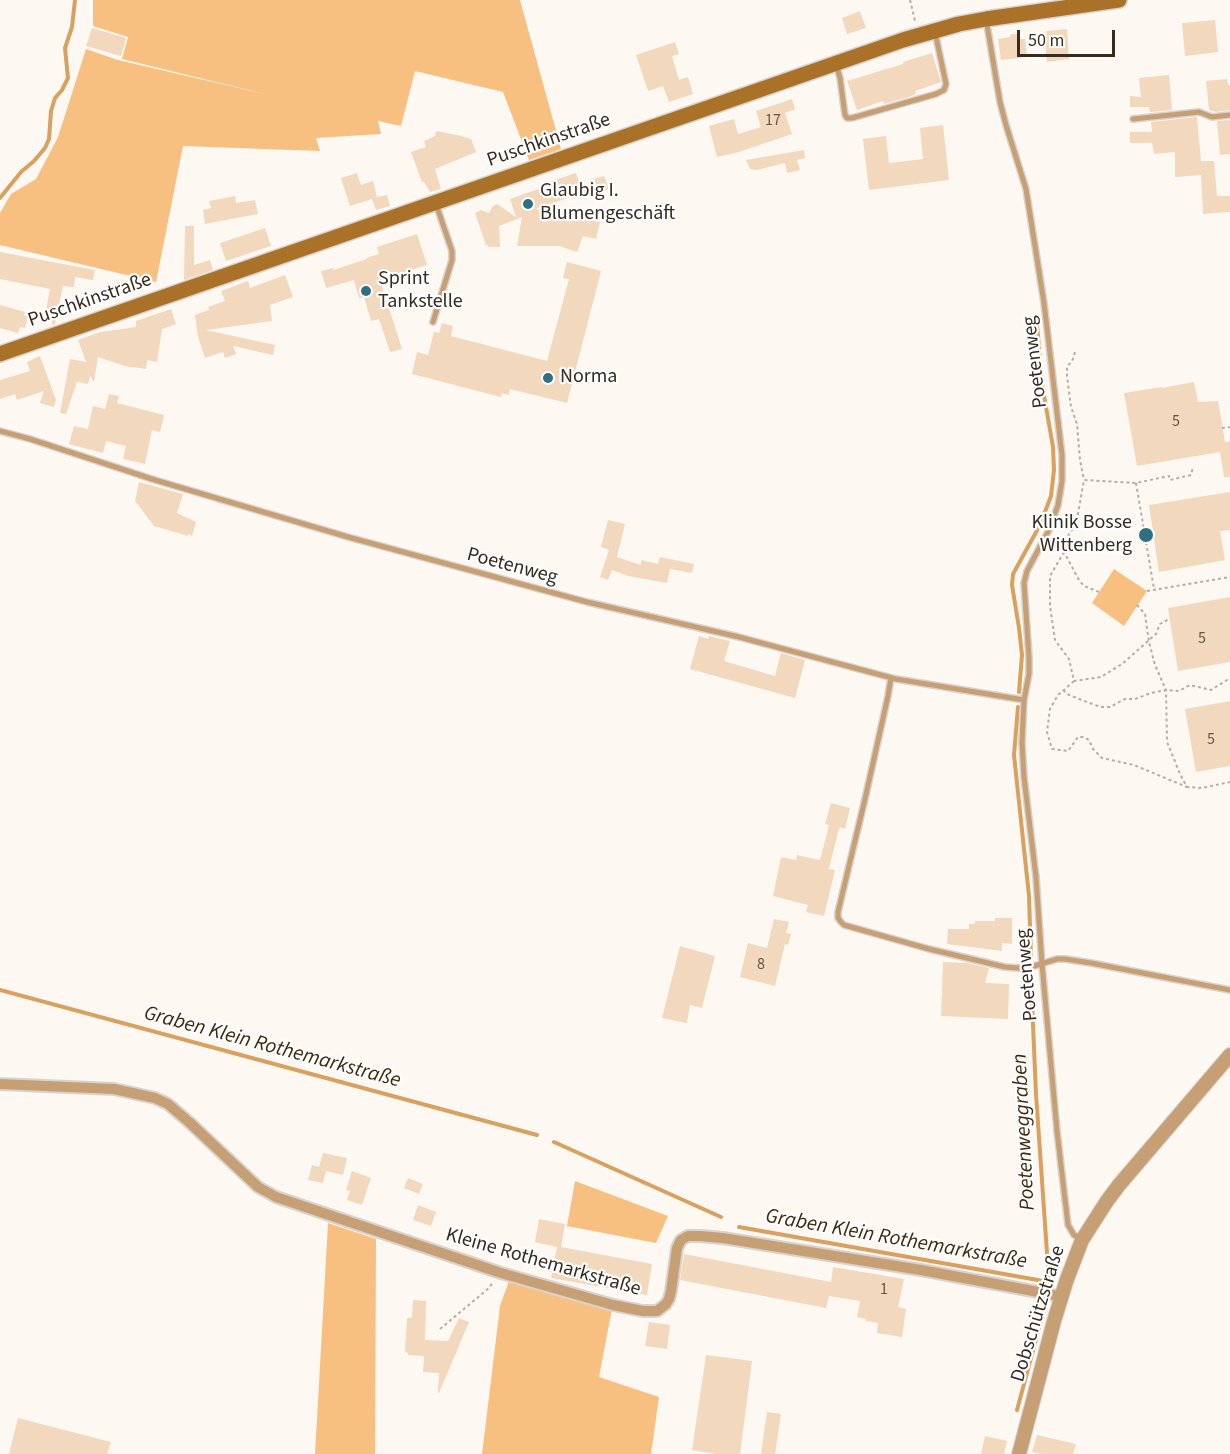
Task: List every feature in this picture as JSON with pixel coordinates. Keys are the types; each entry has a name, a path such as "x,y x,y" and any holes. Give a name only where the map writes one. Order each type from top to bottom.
{"main road":[{"name":"Puschkinstraße","path":"0,354 919,35 986,19 1119,0"}],"street":[{"name":"Dobschützstraße","path":"1019,1454 1061,1297 1082,1240 1119,1185 1230,1055"},
{"name":"Kleine Rothemarkstraße","path":"0,1084 114,1089 155,1098 168,1104 267,1193 501,1273 613,1305 651,1312 662,1308 669,1299 677,1248 681,1240 688,1236 723,1238 921,1270 1061,1297"}],"lane":[{"name":"Poetenweg","path":"986,19 1000,102 1026,189 1044,303 1062,455 1062,481 1058,505 1050,528 1027,571 1024,583 1029,674 1024,700 1022,742 1036,877 1057,1131 1068,1225 1074,1235 1082,1240"},
{"path":"836,63 847,118 936,94 944,90 946,84 935,31"},
{"path":"1132,118 1199,112 1212,117 1230,115"},
{"path":"433,322 452,260 452,251 435,203"},
{"name":"Poetenweg","path":"0,431 22,436 154,480 395,551 587,602 739,637 891,678 1024,700"},
{"path":"891,678 838,912 838,918 844,925 965,958 1018,968 1031,967 1057,959 1091,963 1230,990"}],"path":[{"path":"910,0 919,35"},
{"path":"1074,681 1069,659 1055,640 1050,606 1050,576 1064,552 1069,534 1076,525 1084,480 1077,424 1071,407 1067,376 1067,367 1075,352"},
{"path":"1222,428 1230,427"},
{"path":"1084,480 1136,483 1169,476 1170,480 1191,475 1193,468"},
{"path":"1136,483 1154,590"},
{"path":"1064,552 1084,586 1099,592"},
{"path":"1147,591 1230,577"},
{"path":"1137,605 1145,614 1155,665 1166,690 1167,742 1187,787"},
{"path":"1169,619 1160,624 1156,634 1149,642 1122,664 1101,676 1074,681 1058,695 1050,709 1047,732 1052,749 1068,751 1078,737 1083,737 1089,740 1093,749 1102,758 1134,765 1187,787 1202,788 1230,782"},
{"path":"1063,690 1069,695 1102,707 1110,707 1125,699 1135,699 1166,690 1179,691 1190,685 1211,690 1230,679"},
{"path":"440,1329 489,1288 501,1273"}],"shaded area":[{"path":"93,0 520,0 561,149 529,160 503,92 415,71 401,126 378,121 381,134 316,138 320,151 183,146 156,282 0,245 0,213 11,194 36,179 58,137 86,49 118,60 269,95 122,59 128,37 93,26"},
{"path":"1114,569 1147,591 1124,626 1092,603"},
{"path":"575,1181 668,1216 656,1243 567,1226"},
{"path":"328,1223 376,1239 375,1454 315,1454"},
{"path":"509,1281 612,1309 599,1377 659,1397 651,1454 482,1454 500,1306"}],"building":[{"path":"860,11 866,28 847,34 842,18"},
{"path":"1215,20 1218,52 1185,56 1182,23"},
{"path":"92,28 126,38 121,56 86,46"},
{"path":"1067,29 1069,59 1047,62 1046,31"},
{"path":"1011,34 1017,34 1020,39 1025,39 1027,57 1001,60 998,39 1010,37"},
{"path":"675,42 679,54 672,56 679,80 688,77 693,94 669,102 663,86 648,91 636,55"},
{"path":"932,53 941,82 915,91 916,94 909,97 884,104 883,101 857,110 847,81"},
{"path":"1169,75 1172,110 1150,112 1149,107 1130,107 1130,96 1141,97 1139,78"},
{"path":"1227,79 1230,85 1230,110 1216,112 1209,110 1206,81"},
{"path":"792,99 795,109 785,113 792,134 717,157 709,126 734,119 738,134 761,127 756,111"},
{"path":"1197,117 1201,161 1214,161 1217,196 1230,196 1230,212 1203,214 1201,175 1175,177 1175,152 1154,154 1152,143 1130,143 1130,132 1152,132 1151,122"},
{"path":"1230,120 1230,154 1220,155 1217,121"},
{"path":"943,125 949,180 869,190 863,139 886,136 889,163 923,159 920,128"},
{"path":"436,131 471,139 476,152 435,169 441,189 430,192 422,182 411,152 426,147 424,141 435,136"},
{"path":"804,150 805,158 797,160 800,170 787,173 785,163 757,170 750,169 746,160"},
{"path":"357,173 361,185 373,181 377,197 387,195 390,206 376,210 372,199 350,206 341,178"},
{"path":"576,173 586,192 535,209 584,221 584,219 600,222 596,239 583,236 577,252 559,246 517,246 522,217 499,226 500,247 486,245 475,213 481,210 489,213 497,204 516,217 510,199"},
{"path":"604,176 609,189 599,193 594,179"},
{"path":"235,196 236,203 255,200 258,214 205,224 203,210 211,208 209,201"},
{"path":"185,226 194,226 194,265 210,260 213,270 184,280"},
{"path":"265,228 271,246 226,261 220,243"},
{"path":"417,234 427,265 380,280 402,349 390,352 379,319 371,321 364,297 359,298 354,280 326,288 321,271 333,268 333,270 367,259 379,254 377,247"},
{"path":"0,252 95,270 93,280 75,277 74,287 63,286 53,325 49,316 45,315 50,289 0,279"},
{"path":"567,262 601,271 567,403 510,389 509,395 502,393 501,397 412,374 417,352 428,355 434,332 439,333 442,323 453,326 451,336 547,361 569,279 563,278"},
{"path":"285,275 293,297 270,305 272,321 206,330 275,345 273,355 233,346 236,354 225,358 223,352 205,358 198,337 195,315 225,301 221,291 248,281 250,288"},
{"path":"0,305 25,312 24,315 28,317 25,328 20,327 18,333 0,328"},
{"path":"171,309 176,324 162,329 157,362 147,360 146,369 125,366 98,357 94,382 90,376 88,384 77,382 66,414 60,413 70,359 86,362 78,340 100,332 136,327 136,321"},
{"path":"40,356 56,400 54,407 40,403 44,391 17,400 15,394 0,399 0,380 30,371 27,362"},
{"path":"1194,382 1198,402 1218,401 1225,442 1230,441 1230,477 1224,477 1220,452 1137,466 1124,393"},
{"path":"109,394 119,396 117,403 164,415 160,432 152,430 145,464 123,459 126,446 106,441 103,453 69,444 74,426 88,429 93,406 105,409"},
{"path":"139,482 183,494 177,513 196,522 192,536 154,526 135,501"},
{"name":"Klinik Bosse Wittenberg","path":"1230,492 1230,530 1220,531 1225,560 1159,572 1149,505"},
{"path":"608,520 625,524 617,557 641,565 641,560 658,564 660,557 694,564 692,573 670,569 667,583 628,576 612,570 608,580 600,577 609,550 601,547"},
{"path":"1230,597 1230,662 1178,671 1168,608"},
{"path":"699,636 730,641 724,661 775,676 781,653 805,660 795,698 690,669"},
{"path":"1230,701 1230,766 1196,772 1185,709"},
{"path":"831,803 850,808 845,829 840,827 838,832 829,869 835,870 824,916 806,912 808,905 773,896 781,857 796,860 797,855 820,860 829,825 825,824"},
{"path":"995,918 1012,918 1012,944 1002,943 1002,951 947,944 948,929 969,929 969,924 975,924 975,921 995,921"},
{"path":"774,919 789,922 786,933 791,934 788,945 785,944 775,986 740,977 748,943 767,948"},
{"path":"680,946 715,956 702,1008 690,1005 687,1023 662,1018"},
{"path":"943,962 968,963 989,968 985,983 1009,984 1008,1019 941,1016"},
{"path":"323,1153 347,1158 343,1175 326,1171 323,1183 308,1180 312,1165 319,1167"},
{"path":"352,1171 371,1178 362,1205 347,1200 350,1191 346,1190"},
{"path":"408,1178 423,1184 419,1194 404,1188"},
{"path":"418,1205 436,1212 431,1226 413,1220"},
{"path":"539,1219 565,1224 561,1247 652,1264 647,1295 551,1278 557,1247 535,1242"},
{"path":"684,1254 831,1282 833,1267 904,1279 898,1307 906,1309 902,1337 877,1333 878,1323 857,1317 860,1301 829,1296 826,1308 680,1280"},
{"path":"413,1300 426,1301 425,1340 448,1341 459,1318 469,1322 439,1393 439,1373 423,1372 424,1356 409,1355 405,1351 407,1318 412,1318"},
{"path":"649,1322 670,1325 667,1349 645,1346"},
{"path":"706,1355 752,1361 740,1454 716,1454 692,1450"},
{"path":"767,1412 781,1414 775,1454 761,1454"},
{"path":"18,1418 111,1442 107,1454 9,1454"},
{"path":"1037,1435 1076,1444 1073,1454 1032,1452"},
{"path":"985,1436 1007,1441 1004,1454 981,1454"}],"waterway":[{"path":"0,198 45,148 49,139 51,111 55,98 68,78 65,48 72,27 75,0"},
{"name":"Poetenweggraben","path":"1019,692 1022,655 1012,585 1013,574 1040,525 1051,496 1054,470 1053,447 1042,384 1037,324"},
{"name":"Poetenweggraben","path":"1018,707 1014,755 1029,896 1031,958"},
{"name":"Graben Klein Rothemarkstraße","path":"739,1227 1049,1282 1036,1094 1031,979"},
{"name":"Graben Klein Rothemarkstraße","path":"0,990 537,1135"},
{"path":"554,1142 721,1217"},
{"name":"Poetenweggraben","path":"1017,1410 1046,1302"}],"place":[{"name":"Glaubig I. Blumengeschäft","path":"528,204"},
{"name":"Sprint Tankstelle","path":"366,291"},
{"name":"Norma","path":"548,378"},
{"name":"Klinik Bosse Wittenberg","path":"1146,535"}]}
